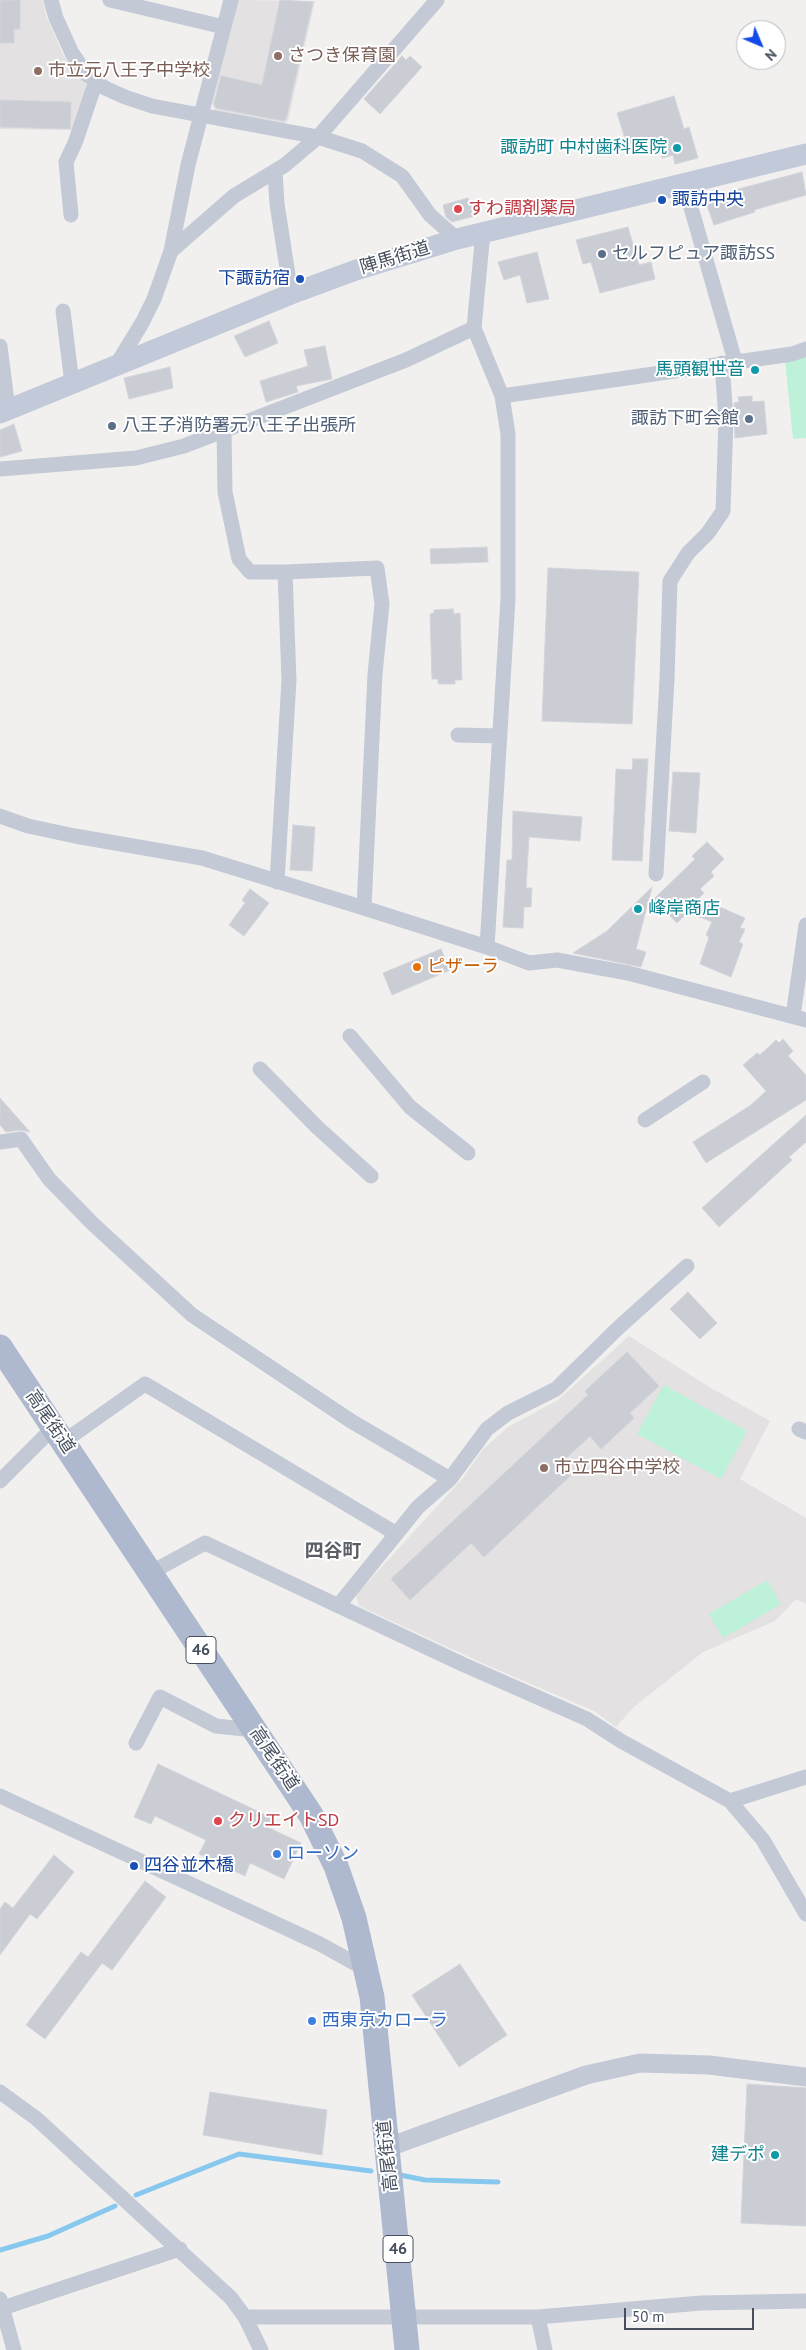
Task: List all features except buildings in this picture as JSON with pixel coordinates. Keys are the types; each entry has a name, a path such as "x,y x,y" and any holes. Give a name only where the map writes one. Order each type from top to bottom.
{"main road":[{"name":"陣馬街道","path":"4,412 117,364 356,270 483,232 806,154"},
{"name":"高尾街道","path":"0,1347 311,1815 336,1866 354,1918 372,1997 408,2350"}],"street":[{"path":"51,0 56,18 72,53 86,74 106,88 152,106 318,137 362,151 402,176 430,215 457,239"},
{"path":"110,0 224,27"},
{"path":"117,364 142,324 154,299 171,251 201,114 231,0"},
{"path":"171,251 234,196 275,172 318,137 437,0"},
{"path":"71,215 66,162 96,81"},
{"path":"275,172 277,204 291,294"},
{"path":"656,874 670,581 688,553 708,533 723,511 728,362 684,183"},
{"path":"483,232 474,328 502,396 508,434 508,599 487,947"},
{"path":"64,312 72,383"},
{"path":"0,469 146,456 184,446 406,360 474,328"},
{"path":"0,346 4,412"},
{"path":"502,396 792,354 806,349"},
{"path":"224,430 225,492 239,559 250,572 377,568 382,604 375,674 364,908"},
{"path":"277,882 289,680 285,572"},
{"path":"458,735 500,736"},
{"path":"0,816 28,826 75,836 202,858 487,947 529,964 557,960 628,973 799,1018 806,925"},
{"path":"350,1036 410,1107 468,1153"},
{"path":"260,1069 317,1127 371,1176"},
{"path":"645,1120 703,1082"},
{"path":"0,1142 21,1140 49,1178 74,1205 192,1316 352,1421 450,1479"},
{"path":"338,1606 418,1507 450,1479 487,1429 508,1413 556,1389 617,1329 687,1266"},
{"path":"0,1481 58,1434 145,1384 396,1533"},
{"path":"150,1574 205,1543 338,1606 587,1719 621,1741 730,1802 763,1840 806,1914"},
{"path":"136,1743 160,1697 216,1726 254,1730"},
{"path":"730,1802 806,1776"},
{"path":"0,1796 320,1944 367,1970"},
{"path":"386,2148 586,2075 640,2062 709,2065 806,2077"},
{"path":"0,2092 37,2119 232,2298 246,2317 261,2350"},
{"path":"14,2350 1,2305 180,2249"},
{"path":"246,2317 538,2317 701,2303 806,2301"},
{"path":"538,2317 545,2350"}],"shaded area":[{"name":"市立元八王子中学校","path":"0,0 43,0 46,15 63,55 88,87 74,130 0,129"},
{"path":"238,0 315,1 288,121 282,126 216,113 212,103"},
{"path":"629,1336 711,1388 770,1421 740,1479 806,1518 806,1604 796,1599 775,1621 703,1652 634,1707 616,1727 594,1711 491,1667 359,1606 356,1595 463,1478 483,1449 508,1427 558,1400"}],"green space":[{"path":"806,355 806,438 793,439 785,360"},
{"path":"664,1385 747,1431 721,1479 637,1434"},
{"path":"767,1580 781,1604 723,1638 709,1614"}],"waterway":[{"path":"136,2195 239,2154 371,2171"},
{"path":"400,2175 425,2180 498,2182"},
{"path":"0,2250 48,2236 115,2206"}],"place":[{"name":"さつき保育園","path":"278,56"},
{"name":"市立元八王子中学校","path":"38,71"},
{"name":"諏訪町 中村歯科医院","path":"677,148"},
{"name":"諏訪中央","path":"662,200"},
{"name":"すわ調剤薬局","path":"458,209"},
{"name":"セルフピュア諏訪SS","path":"602,254"},
{"name":"下諏訪宿","path":"300,279"},
{"name":"馬頭観世音","path":"755,370"},
{"name":"諏訪下町会館","path":"749,419"},
{"name":"八王子消防署元八王子出張所","path":"112,426"},
{"name":"峰岸商店","path":"638,909"},
{"name":"ピザーラ","path":"417,967"},
{"name":"市立四谷中学校","path":"544,1468"},
{"name":"クリエイトSD","path":"218,1821"},
{"name":"ローソン","path":"277,1854"},
{"name":"四谷並木橋","path":"134,1866"},
{"name":"西東京カローラ","path":"312,2021"},
{"name":"建デポ","path":"775,2155"}],"district":[{"name":"四谷町","path":"333,1552"}]}
